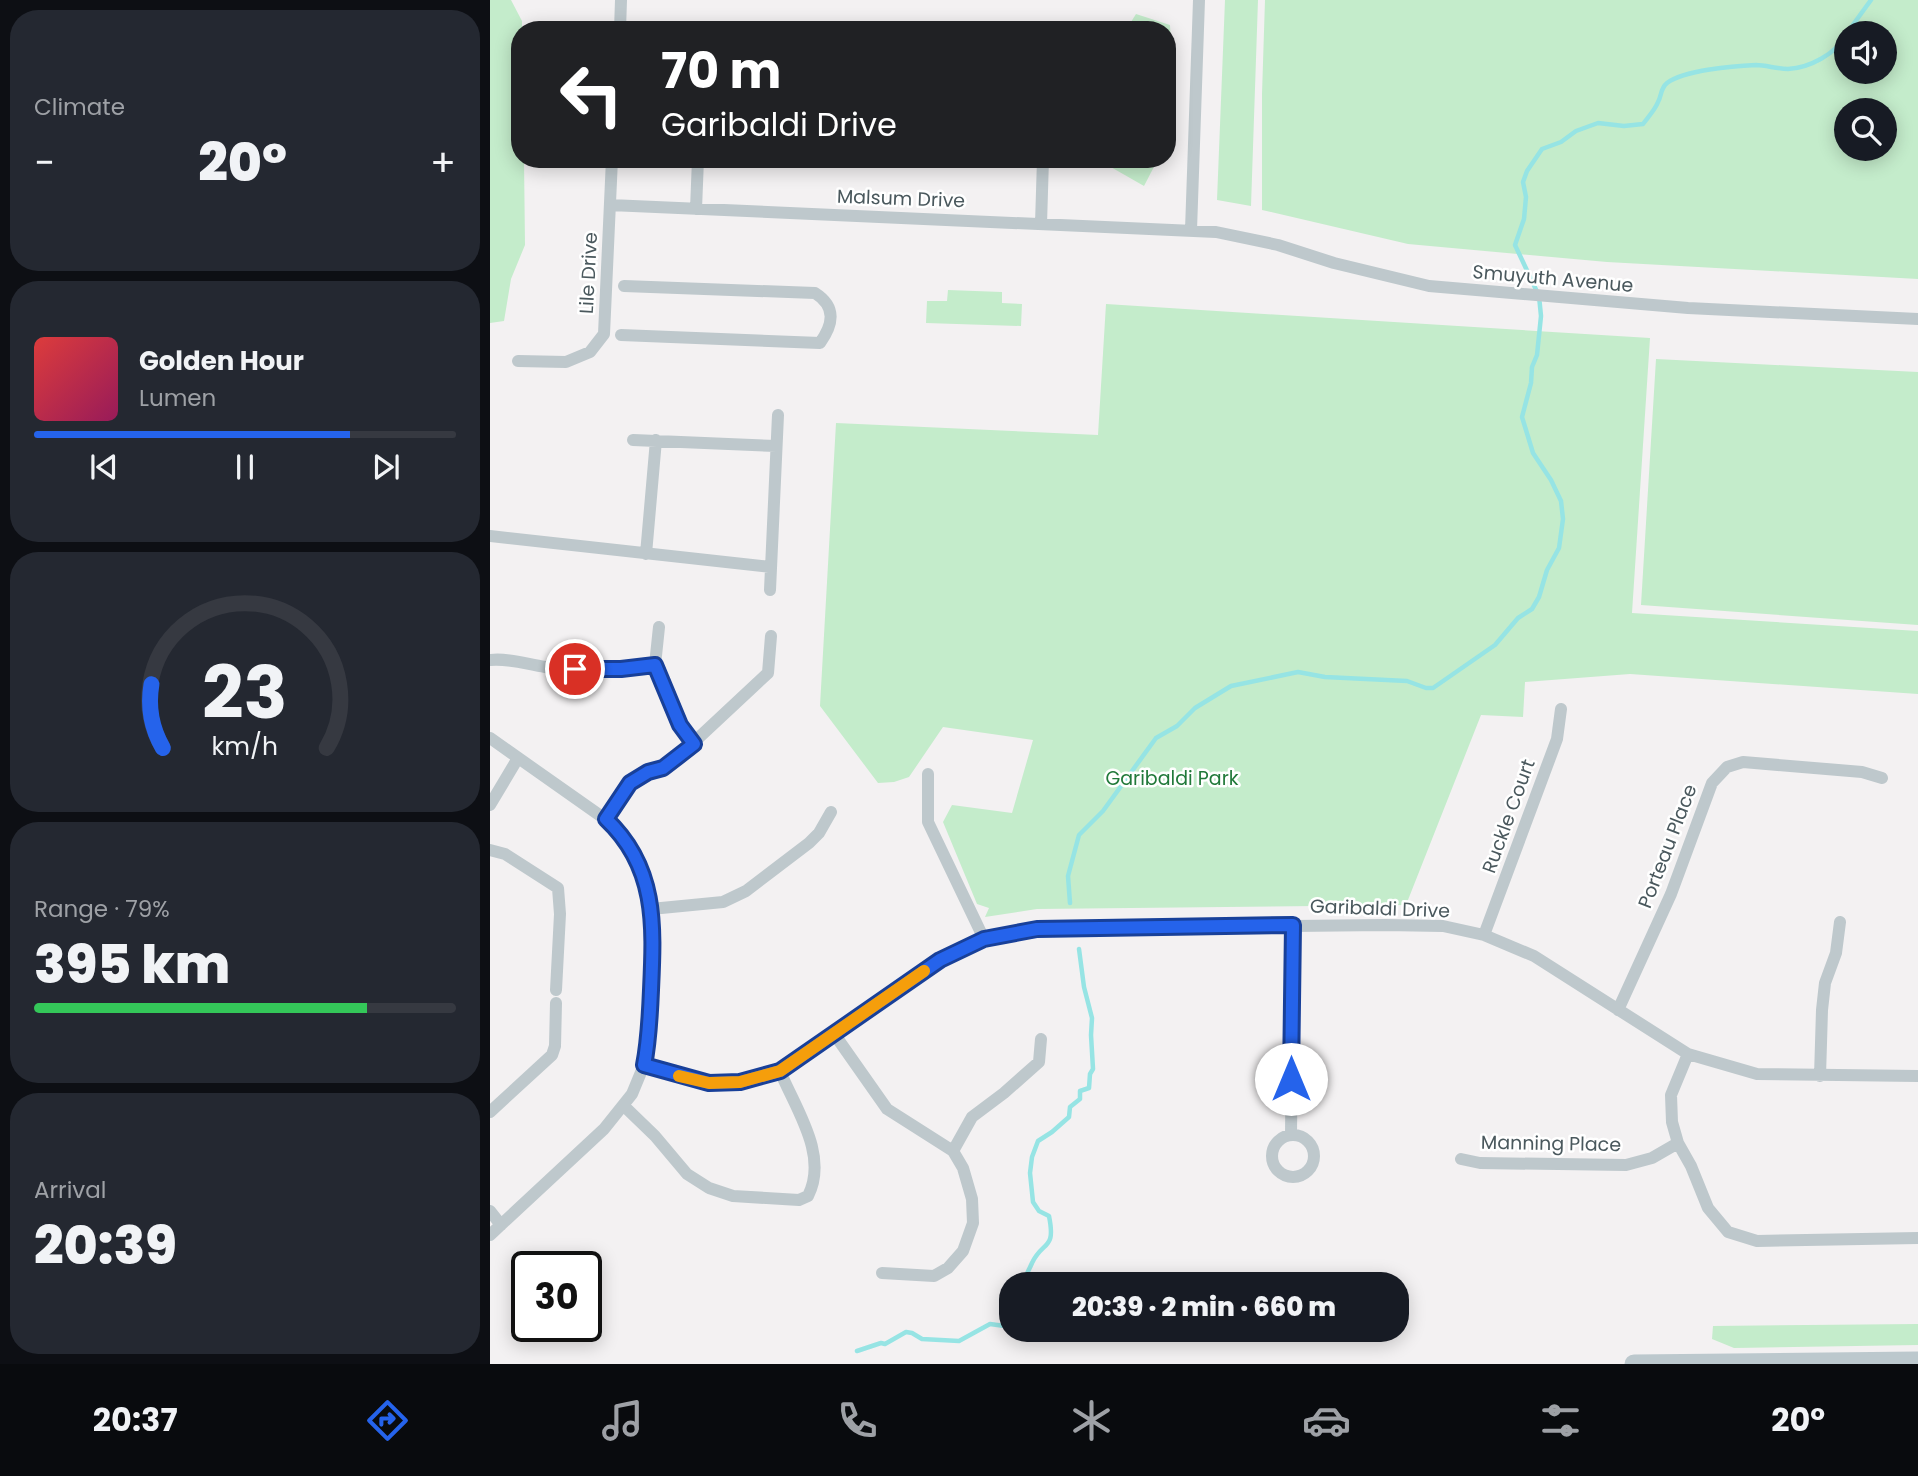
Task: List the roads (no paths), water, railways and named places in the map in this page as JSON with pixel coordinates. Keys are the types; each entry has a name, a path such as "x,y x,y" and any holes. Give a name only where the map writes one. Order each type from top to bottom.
{"main road":[{"path":"1634,1364 1918,1361"}],"street":[{"path":"620,21 621,0"},
{"path":"1191,230 1199,0"},
{"name":"Lile Drive","path":"519,361 566,362 590,352 604,334 612,168"},
{"path":"696,209 698,168"},
{"path":"1041,224 1043,168"},
{"name":"Malsum Drive","path":"610,205 1191,230"},
{"name":"Smuyuth Avenue","path":"1191,230 1229,234 1406,281 1470,291 1709,310 1918,319"},
{"path":"621,335 820,343 830,329 830,309 826,300 815,293 624,286"},
{"path":"770,590 778,415"},
{"path":"633,440 776,446"},
{"path":"646,554 656,440"},
{"path":"490,536 771,567"},
{"path":"659,627 655,665 680,725 694,744"},
{"path":"606,819 630,783 648,772 663,768 694,744 768,673 771,636"},
{"path":"490,660 592,670 655,665"},
{"name":"Ruckle Court","path":"1484,935 1557,739 1560,709"},
{"path":"490,738 606,819 620,832 638,860 649,893 651,909 648,1047 632,1094 604,1129 490,1235"},
{"path":"490,805 518,758"},
{"name":"Porteau Place","path":"1618,1010 1671,894 1712,783 1727,767 1743,762 1862,772 1882,778"},
{"path":"928,774 928,822 984,939"},
{"path":"651,909 723,902 746,891 809,843 819,833 831,812"},
{"path":"490,850 505,854 558,888 560,898 555,1046 552,1055 490,1112"},
{"path":"1820,1076 1825,982 1836,954 1840,922"},
{"path":"1291,1135 1293,925"},
{"name":"Garibaldi Drive","path":"644,1065 709,1083 740,1082 780,1071 940,960 984,939 1037,929 1293,925 1443,926 1484,935 1534,956 1688,1054 1757,1074 1918,1076"},
{"path":"835,1035 887,1109 953,1151 963,1168 972,1199 973,1223 962,1251 948,1268 934,1276 882,1273"},
{"path":"953,1151 972,1117 1039,1062 1041,1040"},
{"path":"1688,1054 1671,1095 1672,1122 1678,1143 1691,1166 1708,1208 1728,1232 1757,1241 1918,1238"},
{"path":"624,1106 655,1136 687,1174 709,1188 733,1196 799,1200 808,1196 811,1190 814,1165 810,1134 780,1071"},
{"name":"Manning Place","path":"1461,1159 1480,1163 1626,1165 1652,1158 1678,1143"},
{"path":"490,1211 501,1225"}],"waterway":[{"path":"1856,21 1871,0"},
{"path":"1070,903 1068,876 1079,835 1103,811 1156,738 1177,726 1195,708 1231,686 1298,672 1325,677 1407,681 1433,688 1495,645 1518,618 1532,609 1559,548 1563,519 1561,501 1533,453 1522,417 1537,355 1541,316 1539,296 1515,245 1524,219 1526,197 1523,182 1542,149 1598,123 1624,126 1643,124 1655,108 1665,85 1685,75 1735,66 1796,68 1821,59 1834,50"},
{"path":"1028,1272 1051,1235 1049,1216 1039,1211 1033,1202 1030,1173 1032,1157 1038,1141 1069,1117 1070,1107 1080,1099 1080,1091 1089,1088 1093,1069 1092,1018 1084,987 1079,949"},
{"path":"857,1351 885,1344 906,1332 922,1339 959,1341 990,1324 999,1325"}],"park label":[{"name":"Garibaldi Park","path":"1172,778"}]}
